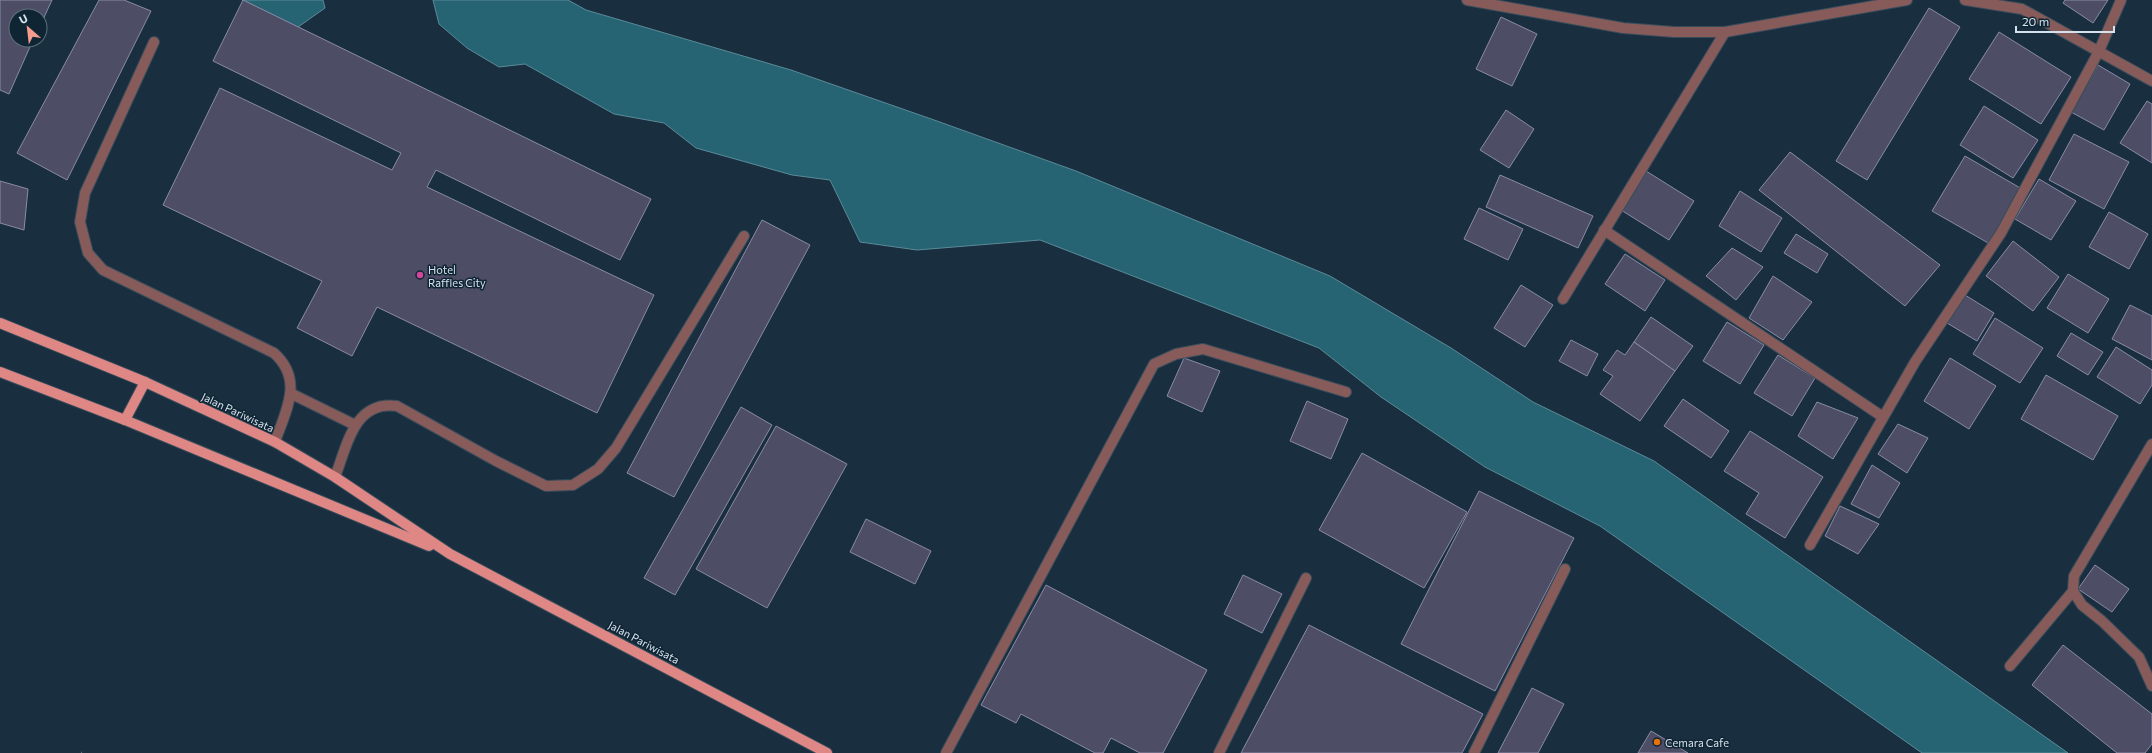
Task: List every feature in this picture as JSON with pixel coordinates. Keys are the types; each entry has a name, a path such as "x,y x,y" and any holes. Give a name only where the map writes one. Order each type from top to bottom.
{"main road":[{"name":"Jalan Pariwisata","path":"0,322 145,382 275,442 335,477 450,554"},
{"name":"Jalan Pariwisata","path":"0,372 125,420 450,554 827,753"},
{"path":"125,420 145,382"}],"street":[{"path":"1467,0 1623,28 1674,32 1725,32 1907,0"},
{"path":"1965,0 2022,9 2152,81"},
{"path":"1810,545 1915,362 2001,233 2099,52 2121,0"},
{"path":"1562,299 1725,32"},
{"path":"154,42 85,193 80,222 88,253 103,270 274,353 285,362 290,378 292,394 275,442"},
{"path":"1604,230 1883,417"},
{"path":"335,477 355,424 366,412 386,405 396,406 496,461 546,486 573,485 598,469 616,448 744,236"},
{"path":"946,753 1154,364 1176,354 1203,349 1346,392"},
{"path":"292,394 355,424"},
{"path":"2010,666 2073,591 2074,576 2152,444"},
{"path":"1474,753 1565,569"},
{"path":"1219,753 1306,578"},
{"path":"2073,591 2082,605 2102,621 2139,657 2152,686"}],"path":[{"path":"81,753 86,753"}],"water":[{"path":"242,0 323,0 325,8 291,32 256,17"},
{"path":"433,0 568,0 586,10 791,70 1076,171 1330,276 1451,348 1533,402 1654,461 2068,753 1922,753 1600,526 1485,467 1381,397 1319,348 1040,240 917,250 860,242 830,180 792,175 696,148 664,123 614,114 525,64 499,67 467,48 439,24"}],"building":[{"path":"0,0 52,0 48,9 8,8 8,48 29,48 9,94 0,90"},
{"path":"99,0 124,0 151,11 67,180 17,153"},
{"path":"243,0 651,199 620,260 436,170 427,187 654,295 597,413 377,307 352,356 297,328 322,281 163,205 220,88 392,170 401,153 213,61"},
{"path":"2065,0 2108,0 2093,23 2063,3"},
{"path":"1929,8 1960,27 1867,180 1836,161"},
{"path":"1501,17 1537,34 1512,86 1476,69"},
{"path":"1999,32 2071,77 2041,124 1969,79"},
{"path":"2098,65 2130,84 2104,130 2071,112"},
{"path":"2147,101 2152,104 2152,163 2120,143"},
{"path":"1984,106 2038,140 2013,178 1960,145"},
{"path":"1506,110 1534,129 1509,168 1480,150"},
{"path":"2074,134 2129,162 2104,209 2049,180"},
{"path":"1790,152 1940,265 1905,306 1759,190"},
{"path":"1965,156 2022,189 1990,244 1932,211"},
{"path":"1646,171 1694,201 1669,240 1621,210"},
{"path":"1500,175 1593,216 1578,248 1486,207"},
{"path":"2039,179 2076,201 2051,240 2015,219"},
{"path":"0,181 28,189 24,230 0,223"},
{"path":"1740,191 1782,218 1761,252 1719,226"},
{"path":"1479,208 1523,229 1508,260 1464,239"},
{"path":"2109,212 2148,234 2129,269 2089,247"},
{"path":"762,220 810,245 674,497 627,473"},
{"path":"1796,234 1828,254 1817,273 1784,253"},
{"path":"2013,241 2059,277 2033,311 1986,276"},
{"path":"1732,248 1763,267 1736,300 1706,276"},
{"path":"1625,254 1665,280 1645,311 1605,284"},
{"path":"2068,274 2109,299 2088,333 2047,308"},
{"path":"1773,276 1812,302 1783,340 1749,318"},
{"path":"1521,285 1553,305 1525,347 1494,328"},
{"path":"1965,295 1994,313 1977,341 1947,323"},
{"path":"2130,305 2152,316 2152,360 2112,339"},
{"path":"1651,317 1693,346 1675,371 1634,342"},
{"path":"1995,318 2043,348 2020,383 1973,354"},
{"path":"1727,322 1764,345 1740,384 1703,361"},
{"path":"2071,333 2103,352 2088,375 2057,356"},
{"path":"1571,340 1598,354 1587,376 1559,361"},
{"path":"1634,342 1675,371 1640,421 1600,394 1613,376 1603,370 1617,350 1625,355"},
{"path":"2116,347 2152,370 2152,385 2140,404 2097,377"},
{"path":"1778,355 1815,378 1792,416 1754,393"},
{"path":"1184,358 1220,371 1202,412 1167,396"},
{"path":"1950,358 1996,386 1969,429 1924,401"},
{"path":"2046,375 2118,416 2093,460 2021,419"},
{"path":"1683,399 1729,431 1711,458 1664,426"},
{"path":"1307,401 1348,419 1331,459 1290,441"},
{"path":"1817,402 1858,418 1833,459 1798,436"},
{"path":"741,407 772,425 675,595 644,578"},
{"path":"1898,424 1928,438 1907,473 1878,454"},
{"path":"776,426 847,464 767,608 696,569"},
{"path":"1750,431 1823,477 1785,538 1746,514 1759,493 1724,471"},
{"path":"1362,453 1467,512 1424,588 1319,530"},
{"path":"1872,465 1900,483 1879,518 1851,504"},
{"path":"1479,491 1574,538 1495,691 1401,644"},
{"path":"1840,506 1879,524 1858,554 1825,536"},
{"path":"866,519 931,551 915,584 850,552"},
{"path":"2095,565 2129,589 2112,612 2078,589"},
{"path":"1243,575 1282,594 1262,633 1224,614"},
{"path":"1046,585 1207,670 1163,753 1140,753 1111,738 1103,753 1095,753 1021,714 1016,723 981,705"},
{"path":"1309,625 1483,714 1462,753 1241,753"},
{"path":"2063,645 2152,714 2152,744 2145,753 2117,753 2032,685"},
{"path":"1532,688 1564,704 1538,753 1498,753"},
{"name":"Cemara Cafe","path":"1651,731 1688,753 1638,753"}],"place":[{"name":"Hotel Raffles City","path":"420,275"},
{"name":"Cemara Cafe","path":"1657,742"}]}
